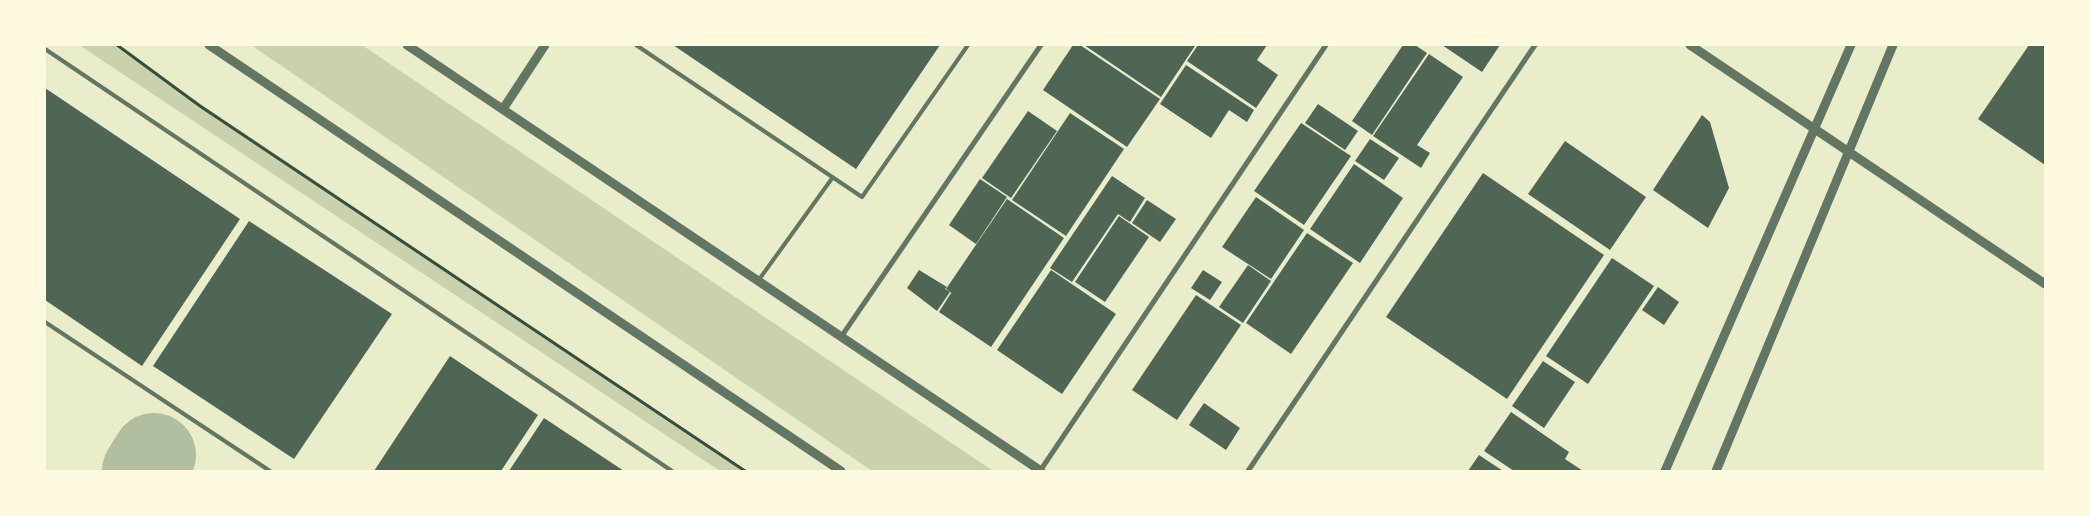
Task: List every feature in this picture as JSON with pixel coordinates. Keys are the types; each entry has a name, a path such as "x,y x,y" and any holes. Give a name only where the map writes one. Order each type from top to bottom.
{"street":[{"path":"209,45 841,471"},
{"path":"407,45 1041,471 1326,45"},
{"path":"503,109 545,45"},
{"path":"841,337 1040,45"},
{"path":"1248,471 1535,45"},
{"path":"1690,45 2045,284"},
{"path":"1665,471 1851,45"},
{"path":"1716,471 1893,45"}],"lane":[{"path":"636,45 862,197 968,45"},
{"path":"45,49 672,471"},
{"path":"758,281 833,177"},
{"path":"45,322 270,471"}],"path":[{"path":"117,45 200,106 745,471"}],"green space":[{"path":"79,45 113,45 747,471 720,471"},
{"path":"251,45 362,45 993,471 872,471"}],"building":[{"path":"673,45 940,45 856,169"},
{"path":"1073,45 1080,45 1160,99 1127,147 1043,90"},
{"path":"1084,45 1193,45 1195,46 1161,97"},
{"path":"1198,45 1267,45 1257,60 1278,75 1256,108 1187,61"},
{"path":"1403,45 1415,45 1427,53 1372,135 1352,121"},
{"path":"1442,45 1500,45 1482,72"},
{"path":"2029,45 2045,45 2045,165 1978,119"},
{"path":"1429,54 1463,77 1417,145 1430,153 1421,168 1373,136"},
{"path":"1186,65 1254,110 1247,122 1229,110 1211,138 1160,104"},
{"path":"45,88 240,219 142,366 45,300"},
{"path":"1318,104 1358,131 1345,150 1305,123"},
{"path":"1028,111 1057,131 1011,198 982,178"},
{"path":"1070,113 1124,149 1066,236 1012,200"},
{"path":"1702,115 1710,122 1729,188 1708,228 1653,190"},
{"path":"1301,123 1351,156 1304,225 1254,191"},
{"path":"1370,139 1399,158 1384,180 1355,161"},
{"path":"1565,141 1646,197 1610,250 1528,194"},
{"path":"1354,164 1403,198 1360,263 1310,229"},
{"path":"1483,173 1604,255 1507,399 1386,317"},
{"path":"1112,176 1145,198 1130,222 1118,214 1072,282 1050,268"},
{"path":"980,179 1007,197 976,244 949,225"},
{"path":"1256,197 1304,230 1271,279 1222,247"},
{"path":"1007,199 1064,238 991,347 939,312 951,293 953,294 946,289"},
{"path":"1147,200 1176,219 1160,242 1132,223"},
{"path":"1119,216 1149,237 1105,302 1075,282"},
{"path":"249,221 392,314 294,459 153,366"},
{"path":"1307,233 1353,263 1291,354 1246,323"},
{"path":"1612,258 1654,286 1588,384 1546,356"},
{"path":"1248,265 1271,281 1243,323 1219,307"},
{"path":"919,270 947,287 945,289 950,292 937,311 907,288"},
{"path":"1051,270 1116,314 1062,394 997,350"},
{"path":"1203,270 1222,282 1210,300 1191,288"},
{"path":"1658,287 1679,302 1664,325 1642,310"},
{"path":"1196,295 1241,325 1177,420 1132,390"},
{"path":"450,356 538,415 501,471 374,471"},
{"path":"1543,361 1575,382 1544,428 1512,406"},
{"path":"1204,403 1240,428 1226,450 1189,425"},
{"path":"1511,412 1569,452 1565,459 1583,471 1514,471 1484,451"},
{"path":"544,418 624,471 509,471"},
{"path":"1479,455 1503,471 1468,471"}],"taxiway":[{"path":"144,471 154,455"}]}
